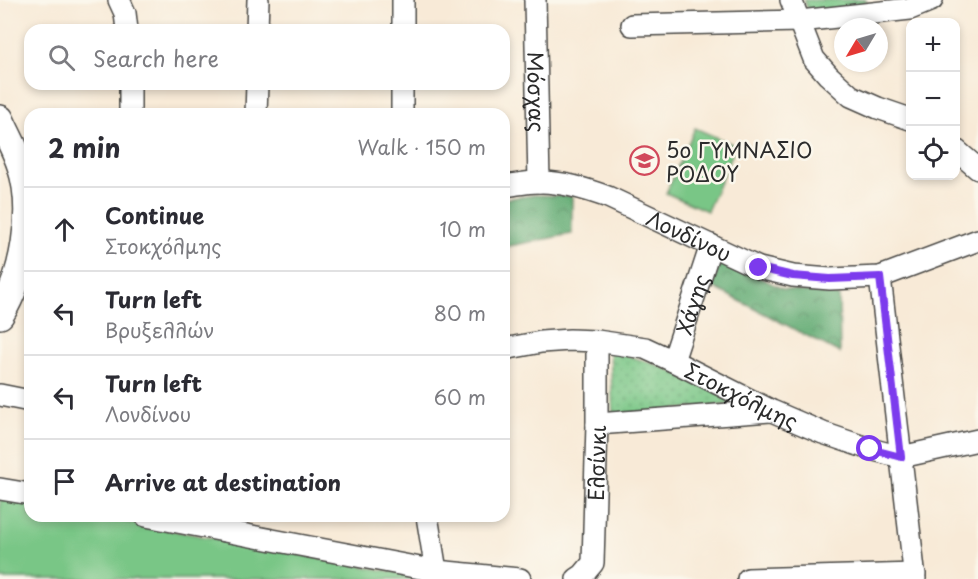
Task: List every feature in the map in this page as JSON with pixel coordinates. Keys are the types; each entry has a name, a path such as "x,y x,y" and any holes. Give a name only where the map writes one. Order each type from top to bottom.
{"main road":[{"path":"0,120 21,167 24,181"},
{"path":"0,150 13,184 16,204 13,241 14,290 0,315"},
{"path":"14,273 24,251"}],"street":[{"path":"119,0 126,24"},
{"path":"257,24 258,0"},
{"path":"403,0 403,24"},
{"name":"Μόσχας","path":"535,0 539,182"},
{"path":"791,0 814,58 828,75 851,96 906,118"},
{"path":"632,25 800,21 874,6 910,9 932,0"},
{"path":"130,90 130,108"},
{"path":"256,108 257,90"},
{"path":"402,90 402,108"},
{"path":"960,153 978,169"},
{"name":"Λονδίνου","path":"510,185 539,182 578,188 608,197 759,268 793,276 830,279 880,277 978,240"},
{"name":"Χάγης","path":"674,361 711,245"},
{"path":"748,579 915,577 880,277"},
{"name":"Στοκχόλμης","path":"510,348 570,340 597,341 645,348 823,434 901,457 978,440"},
{"name":"Ελσίνκι","path":"577,579 584,575 593,563 597,341"},
{"path":"0,396 24,400"},
{"path":"597,424 772,411"},
{"path":"0,489 24,493"},
{"path":"177,522 436,572 520,579"},
{"path":"428,522 436,572"}],"green space":[{"path":"804,0 866,0 869,11 810,15"},
{"path":"695,128 736,146 707,211 666,193"},
{"path":"534,195 572,196 572,234 510,246 510,198"},
{"path":"726,261 783,289 839,296 840,353 713,287 719,263"},
{"path":"610,350 657,365 746,403 613,415"},
{"path":"0,499 24,503 24,522 126,522 427,578 427,579 0,579"}],"place":[{"name":"5ο ΓΥΜΝΑΣΙΟ ΡΟΔΟΥ","path":"645,161"}],"route":[{"path":"759,268 793,276 830,279 880,277 901,457 870,449"}]}
